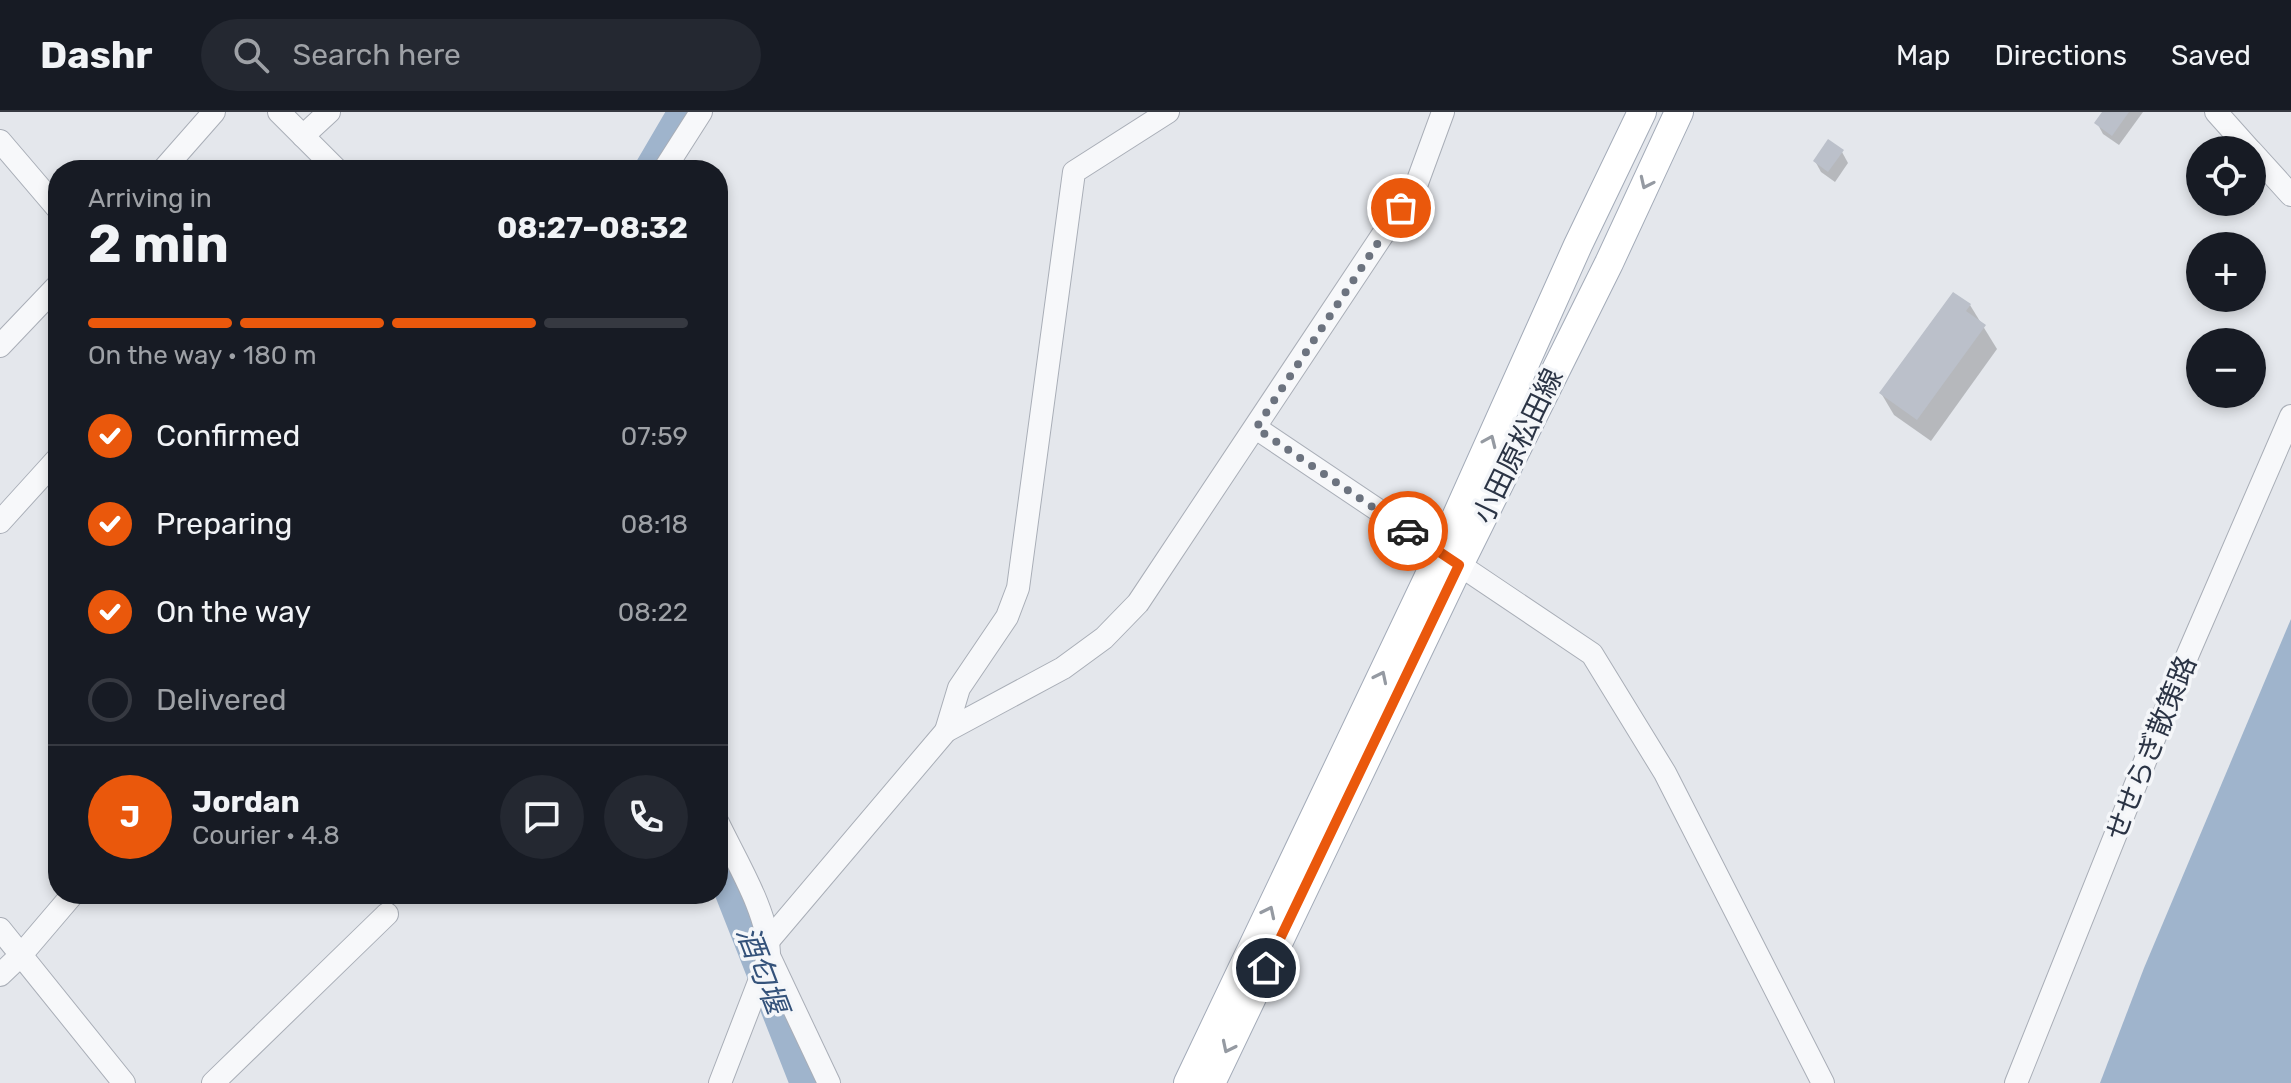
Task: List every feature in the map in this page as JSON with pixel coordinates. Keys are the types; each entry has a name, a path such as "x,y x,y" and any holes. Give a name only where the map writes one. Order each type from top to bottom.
{"main road":[{"name":"小田原松田線","path":"1211,1083 1450,559 1578,245 1642,112"},
{"name":"小田原松田線","path":"1188,1083 1450,559 1609,263 1679,112"}],"street":[{"path":"172,160 214,112"},
{"path":"279,112 327,160"},
{"path":"303,136 329,112"},
{"path":"670,160 701,112"},
{"path":"720,1083 769,948 946,731 959,688 1007,617 1018,588 1074,172 1168,112"},
{"path":"946,731 1063,668 1104,638 1138,603 1417,183 1443,112"},
{"path":"2216,112 2238,136"},
{"path":"0,141 48,197"},
{"path":"2266,168 2291,195"},
{"path":"0,346 48,296"},
{"name":"せせらぎ散策路","path":"2016,1083 2188,654 2291,416"},
{"path":"1256,428 1592,654 1665,773 1823,1083"},
{"path":"0,522 48,469"},
{"path":"728,844 763,919 769,948 829,1083"},
{"path":"0,975 64,904"},
{"path":"213,1083 387,914"},
{"path":"0,929 124,1083"}],"water":[{"path":"2291,619 2291,1083 2100,1083 2144,968"}],"building":[{"path":"2102,112 2129,112 2112,136 2094,123"},
{"path":"1828,139 1844,150 1828,172 1813,161"},
{"path":"1953,292 1971,304 1966,311 1986,325 1917,420 1879,393"}],"waterway":[{"name":"酒匂堰","path":"657,160 685,112"},
{"name":"酒匂堰","path":"728,882 807,1083"}],"way so far":[{"path":"1401,208 1256,428 1408,531"}],"route":[{"path":"1266,968 1459,565 1408,531"}]}
